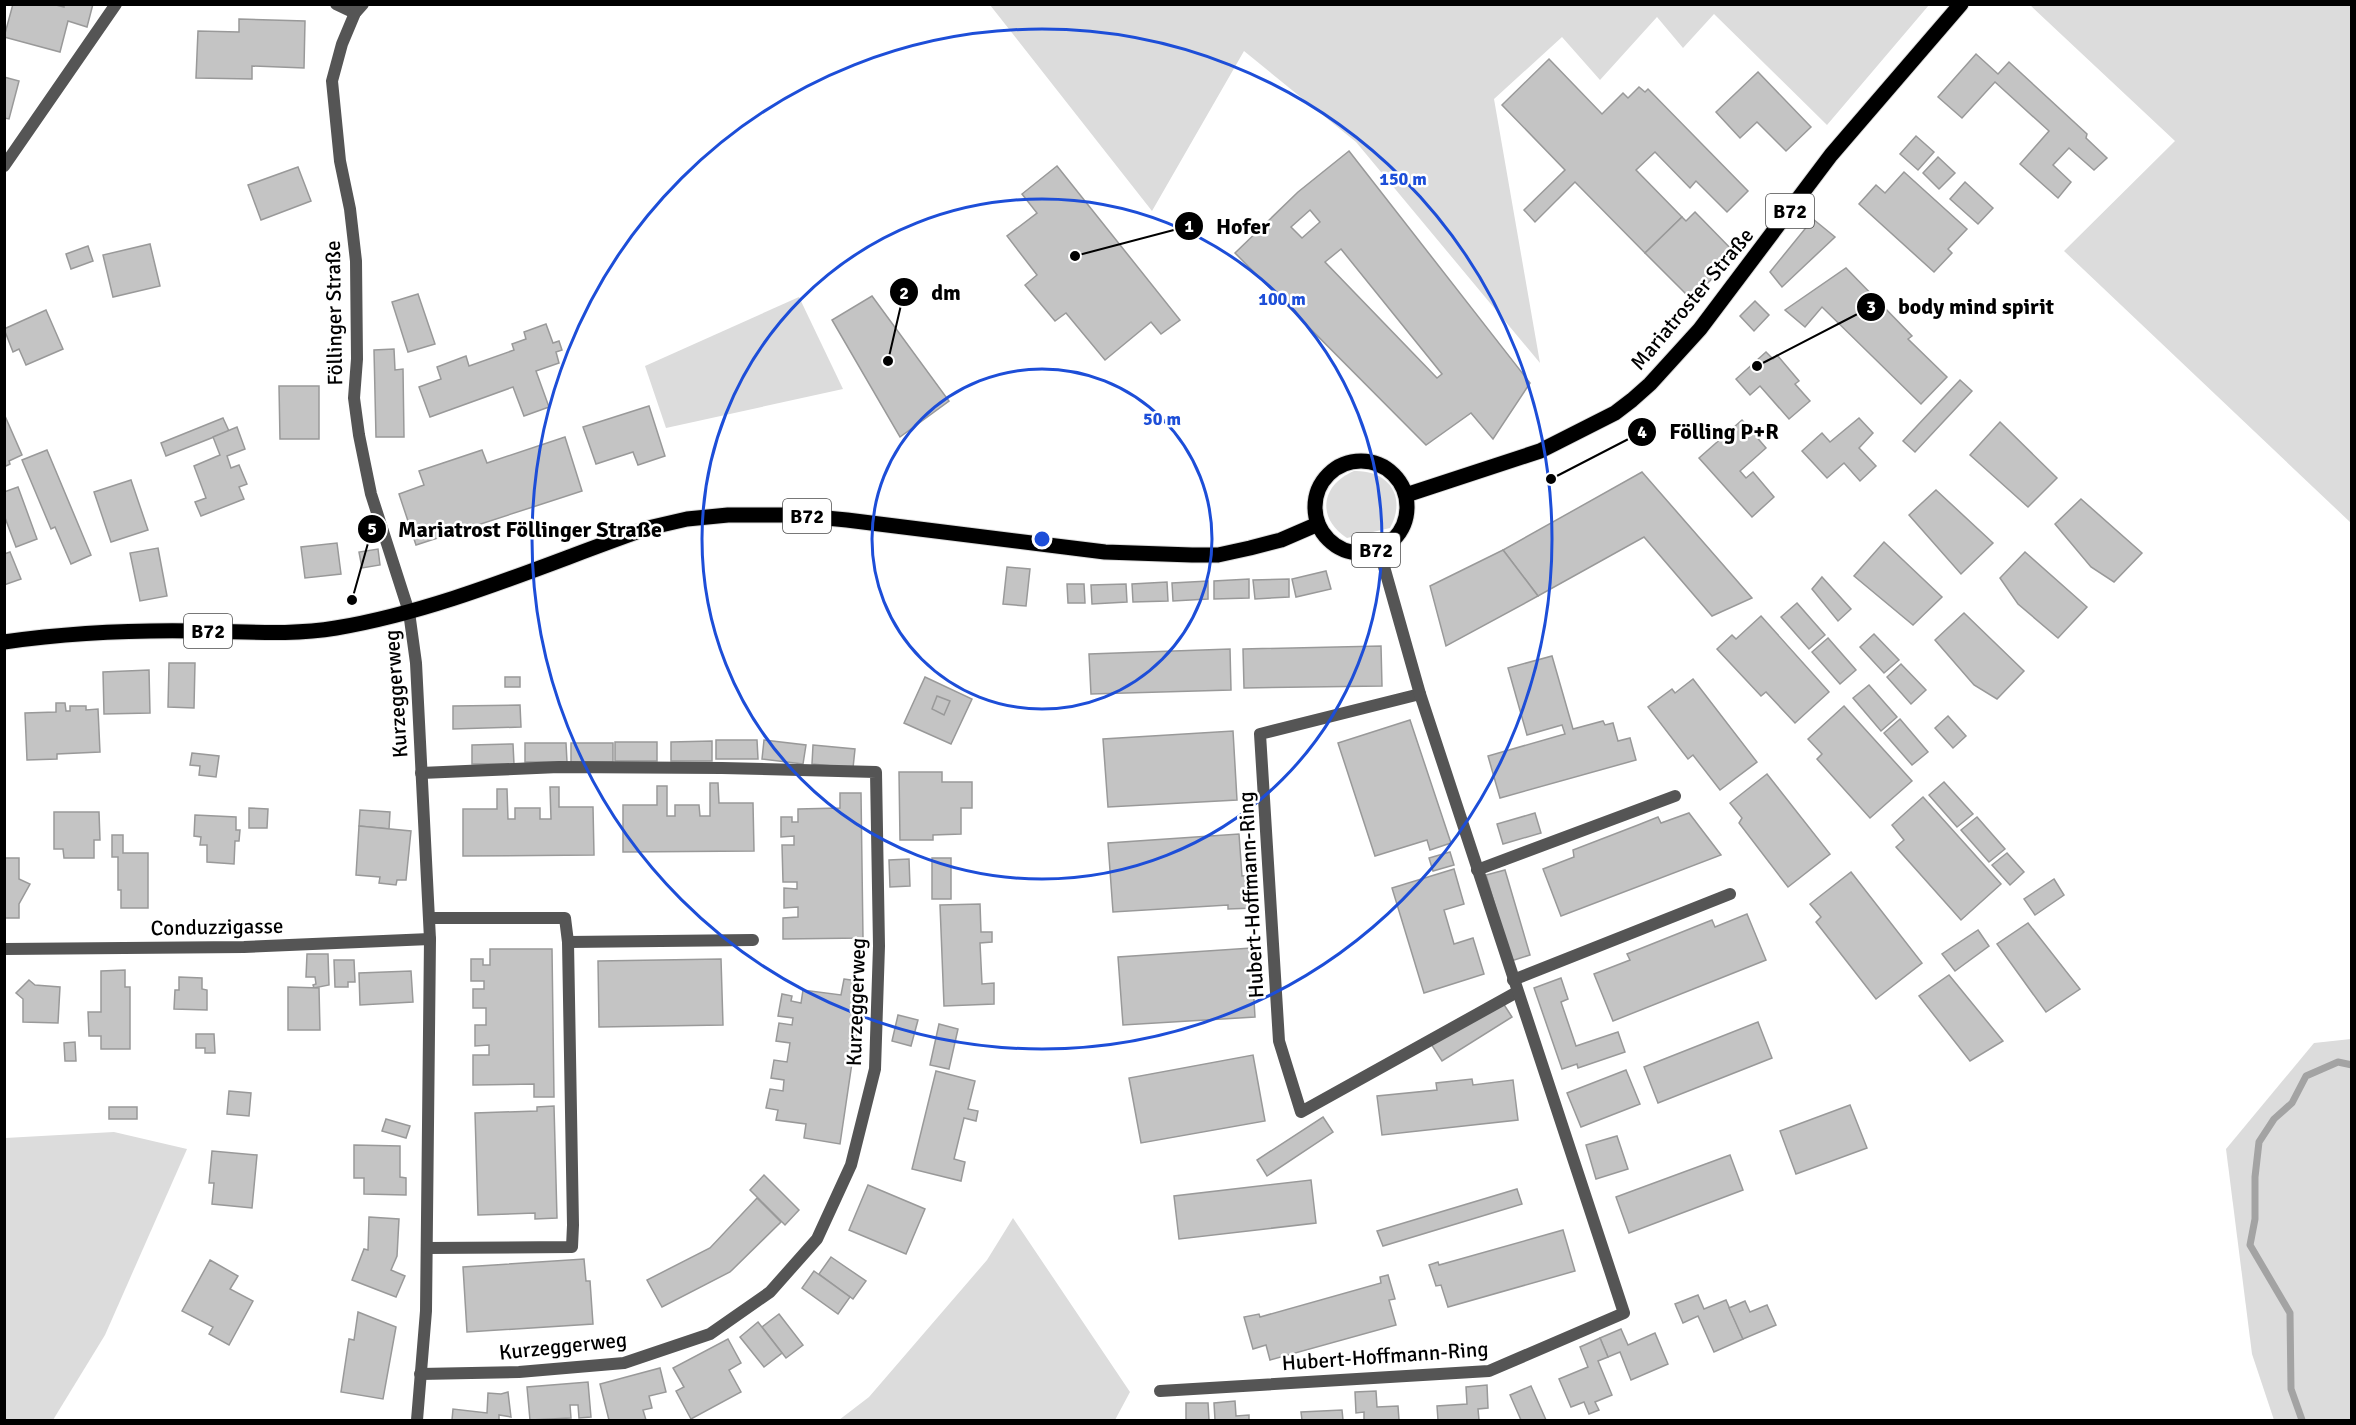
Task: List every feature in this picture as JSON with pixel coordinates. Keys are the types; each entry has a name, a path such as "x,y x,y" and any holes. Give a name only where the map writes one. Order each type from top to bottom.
{"main road":[{"name":"Mariatroster Straße","path":"1406,495 1540,451 1615,413 1632,400 1650,384 1700,329 1831,155 1961,4"},
{"path":"1318,524 1315,509 1317,493 1324,479 1335,468 1351,462 1369,461 1385,467 1398,479 1406,495"},
{"name":"B72","path":"4,642 42,637 145,631 278,634 335,628 409,612 648,528 687,519 758,513 847,520 1052,546 1145,555 1218,555 1281,540 1318,524 1337,546 1350,552 1365,553 1379,549 1393,540 1403,527 1408,511 1406,495"}],"street":[{"path":"4,166 116,4"},
{"name":"Föllinger Straße","path":"336,4 359,9 342,44 332,81 339,161 350,209 356,261 357,359 354,398 371,494 409,612"},
{"name":"Hubert-Hoffmann-Ring","path":"1160,1391 1489,1371 1624,1313 1420,694 1379,549"},
{"name":"Kurzeggerweg","path":"409,612 416,663 430,918 426,1311 417,1420"},
{"name":"Hubert-Hoffmann-Ring","path":"1420,694 1260,734 1279,1041 1301,1112 1515,986 1730,894"},
{"name":"Kurzeggerweg","path":"420,1374 519,1372 624,1363 710,1334 770,1292 817,1239 851,1165 875,1070 879,946 876,772 559,767 421,773"},
{"path":"1477,870 1675,796"},
{"path":"427,1248 572,1247 573,1225 568,942 565,918 430,918"},
{"name":"Conduzzigasse","path":"4,949 244,947 430,939"},
{"path":"568,942 753,940"}],"shaded area":[{"path":"990,5 1929,5 1827,125 1714,14 1683,48 1657,17 1600,80 1562,37 1494,99 1540,363 1356,142 1244,51 1152,211"},
{"path":"2030,5 2351,5 2351,523 2064,251 2175,141"},
{"path":"799,297 843,389 666,428 645,366"},
{"path":"1354,471 1377,475 1392,488 1396,506 1395,517 1390,528 1347,538 1330,521 1326,502 1329,493 1343,477"},
{"path":"2351,1039 2351,1420 2274,1420 2252,1354 2226,1149 2314,1043"},
{"path":"114,1132 187,1149 105,1335 53,1420 5,1420 5,1138"},
{"path":"1013,1218 1130,1392 1115,1420 839,1420 869,1397 987,1260"}],"building":[{"path":"13,4 52,4 64,7 64,4 93,4 87,27 68,21 60,52 4,37"},
{"path":"239,19 305,21 304,68 252,66 252,79 196,78 198,31 239,32"},
{"path":"1976,54 1998,74 2009,62 2087,134 2086,138 2107,158 2094,170 2069,148 2053,165 2071,182 2058,198 2020,164 2049,131 1995,82 1962,118 1938,97"},
{"path":"1549,59 1602,114 1623,93 1628,98 1639,87 1645,92 1648,89 1748,191 1727,212 1696,181 1690,188 1655,152 1636,170 1682,217 1645,253 1575,182 1535,222 1524,210 1565,170 1502,105"},
{"path":"1758,72 1811,127 1786,151 1757,122 1740,138 1716,112"},
{"path":"4,77 19,81 9,119 4,118"},
{"path":"1916,136 1934,152 1918,170 1900,154"},
{"path":"1349,151 1530,383 1493,439 1471,413 1426,445 1235,253 1298,192","holes":["1310,210 1320,222 1302,238 1291,227","1341,249 1442,374 1437,378 1325,262"]},
{"path":"1938,157 1955,173 1939,189 1923,173"},
{"path":"1057,166 1180,320 1161,334 1151,322 1105,360 1066,313 1055,321 1025,285 1037,275 1007,236 1037,213 1022,194"},
{"path":"298,167 311,201 261,220 248,185"},
{"path":"1904,172 1967,229 1948,249 1952,253 1934,272 1859,204 1876,185 1885,193"},
{"path":"1965,182 1993,208 1978,224 1950,199"},
{"path":"1695,212 1737,255 1691,299 1645,253 1682,217 1686,221"},
{"path":"1813,219 1835,237 1782,287 1770,272"},
{"path":"150,244 160,286 113,297 103,255"},
{"path":"88,246 93,261 71,269 66,254"},
{"path":"1846,268 1912,336 1908,339 1947,377 1921,404 1822,307 1805,327 1785,310"},
{"path":"418,294 435,344 408,352 392,302"},
{"path":"872,296 949,401 900,437 832,320"},
{"path":"1755,301 1769,315 1754,331 1740,316"},
{"path":"46,310 63,349 26,365 19,349 13,352 4,329"},
{"path":"546,324 553,343 559,341 562,350 556,352 559,363 536,371 549,407 524,416 513,387 430,417 419,387 441,379 437,367 466,356 469,366 514,350 512,344 526,339 524,332"},
{"path":"394,349 395,370 403,369 404,437 376,437 374,350"},
{"path":"1766,352 1773,359 1777,355 1799,381 1795,384 1810,401 1789,419 1760,386 1750,395 1736,379"},
{"path":"1960,380 1972,391 1915,452 1903,441"},
{"path":"279,386 319,386 319,439 280,439"},
{"path":"649,406 665,456 638,465 633,452 596,464 583,427"},
{"path":"5,416 22,455 9,461 10,464 4,467"},
{"path":"223,418 229,431 166,456 161,443"},
{"path":"1859,418 1873,433 1859,448 1876,466 1860,481 1844,463 1827,478 1802,451 1822,433 1830,442"},
{"path":"1742,420 1766,448 1740,471 1746,478 1753,472 1774,497 1752,517 1699,458"},
{"path":"2000,422 2057,478 2028,507 1970,455"},
{"path":"237,427 245,449 227,456 231,468 239,465 247,484 239,487 244,499 201,516 195,502 206,498 194,466 220,455 213,437"},
{"path":"565,437 582,491 416,545 399,494 424,485 419,471 482,450 487,463"},
{"path":"47,450 91,555 71,564 55,527 51,529 22,460"},
{"path":"1642,472 1752,598 1712,616 1644,537 1538,596 1503,550"},
{"path":"131,480 148,530 111,542 94,492"},
{"path":"18,487 37,539 16,547 4,515 4,492"},
{"path":"1936,490 1993,543 1961,574 1909,515"},
{"path":"2081,499 2142,553 2114,582 2091,567 2055,524"},
{"path":"1884,542 1942,597 1913,625 1854,576"},
{"path":"337,543 341,574 305,578 301,547"},
{"path":"158,548 167,596 140,601 130,553"},
{"path":"378,549 380,565 362,568 359,552"},
{"path":"1503,550 1538,596 1446,646 1430,586"},
{"path":"10,552 21,579 4,585 4,554"},
{"path":"2025,552 2087,607 2058,638 2018,604 2000,578"},
{"path":"1007,567 1030,569 1026,606 1003,604"},
{"path":"1326,571 1331,589 1296,597 1292,579"},
{"path":"1822,577 1851,609 1838,621 1812,589"},
{"path":"1249,579 1249,598 1214,599 1214,581"},
{"path":"1289,579 1289,597 1255,599 1253,580"},
{"path":"1208,581 1208,599 1173,601 1172,583"},
{"path":"1167,582 1168,601 1133,602 1132,584"},
{"path":"1067,584 1084,584 1085,603 1068,603"},
{"path":"1126,584 1127,602 1092,604 1091,585"},
{"path":"1797,603 1825,635 1809,649 1781,617"},
{"path":"1964,613 2024,671 1997,699 1974,685 1935,640"},
{"path":"1761,616 1829,692 1795,723 1766,692 1761,696 1717,649 1732,635 1736,639"},
{"path":"1874,634 1899,660 1884,673 1860,647"},
{"path":"1828,638 1856,670 1840,684 1812,652"},
{"path":"1381,646 1382,686 1244,688 1243,649"},
{"path":"1230,649 1231,690 1091,694 1089,654"},
{"path":"1552,656 1573,729 1603,721 1605,725 1613,723 1618,741 1630,738 1636,760 1500,798 1488,756 1565,734 1562,725 1527,735 1508,668"},
{"path":"169,663 195,663 194,708 168,707"},
{"path":"1901,664 1926,690 1911,704 1887,677"},
{"path":"149,670 150,713 104,714 103,672"},
{"path":"505,677 520,677 520,687 505,687"},
{"path":"925,677 972,699 951,744 904,723"},
{"path":"1693,679 1757,762 1720,790 1693,755 1688,759 1648,707 1672,689 1675,693"},
{"path":"1869,685 1897,717 1881,731 1853,698"},
{"path":"937,696 950,701 944,715 932,709"},
{"path":"56,703 65,703 66,711 70,711 70,706 86,706 86,710 98,709 100,752 57,754 57,759 27,760 25,713 56,712"},
{"path":"520,705 521,727 453,729 453,706"},
{"path":"1844,706 1912,781 1870,818 1817,759 1822,754 1808,739"},
{"path":"1948,716 1966,736 1953,748 1935,728"},
{"path":"1900,719 1928,752 1912,765 1884,733"},
{"path":"1410,720 1451,843 1430,850 1427,840 1375,856 1338,743"},
{"path":"1233,731 1237,800 1108,807 1103,739"},
{"path":"716,740 757,740 758,759 716,759"},
{"path":"764,740 806,745 803,764 762,759"},
{"path":"712,741 712,761 671,761 671,742"},
{"path":"615,742 657,742 657,761 615,761"},
{"path":"525,743 566,743 567,762 525,762"},
{"path":"571,743 613,743 613,762 571,762"},
{"path":"513,744 514,764 472,764 472,745"},
{"path":"813,745 855,749 853,768 812,764"},
{"path":"192,753 219,756 216,777 199,775 200,766 190,765"},
{"path":"899,772 942,772 942,782 972,782 972,808 961,808 961,834 933,835 933,840 900,840"},
{"path":"1767,774 1830,854 1788,887 1739,823 1742,818 1730,803"},
{"path":"1944,782 1973,814 1957,827 1929,795"},
{"path":"710,783 718,783 719,803 753,803 754,851 623,852 623,805 657,805 657,786 667,786 667,816 675,816 675,805 699,805 700,816 710,816"},
{"path":"550,787 559,787 559,807 593,807 594,855 463,856 463,809 497,809 497,789 507,789 508,819 515,819 515,808 540,808 540,819 551,819"},
{"path":"840,793 861,793 863,938 783,939 783,918 798,917 798,907 784,908 784,888 797,889 797,882 783,882 782,845 794,845 794,836 781,837 781,817 792,817 792,822 798,822 798,809 840,808"},
{"path":"1923,797 2001,884 1961,920 1896,847 1904,840 1892,825"},
{"path":"249,808 268,809 267,828 249,828"},
{"path":"360,810 390,812 389,829 359,826"},
{"path":"54,812 99,812 100,840 94,840 94,858 64,858 63,849 54,849"},
{"path":"1535,813 1541,833 1503,844 1497,824"},
{"path":"1689,813 1721,855 1561,916 1543,869 1574,857 1573,850 1658,817 1661,823"},
{"path":"195,815 236,817 236,830 240,830 239,841 235,841 234,864 207,862 207,845 200,845 201,837 194,836"},
{"path":"1977,817 2005,849 1989,862 1961,830"},
{"path":"359,826 411,831 406,880 397,880 396,885 379,883 380,877 356,875"},
{"path":"1239,834 1242,876 1253,875 1255,908 1228,909 1228,905 1113,912 1108,843"},
{"path":"112,835 123,835 123,853 148,853 148,908 121,908 121,890 118,890 118,857 112,857"},
{"path":"1450,852 1454,865 1433,871 1429,858"},
{"path":"2007,853 2024,872 2010,885 1992,865"},
{"path":"4,858 19,858 19,879 30,884 19,904 19,918 4,918"},
{"path":"932,858 951,858 951,899 932,899"},
{"path":"909,859 910,886 890,887 889,860"},
{"path":"1454,869 1464,904 1444,910 1454,944 1473,938 1484,974 1424,993 1392,888"},
{"path":"1505,870 1530,955 1511,961 1486,875"},
{"path":"1851,872 1922,963 1876,999 1816,922 1821,917 1810,904"},
{"path":"2054,879 2064,895 2035,915 2024,899"},
{"path":"980,904 981,932 992,932 992,942 980,943 982,984 994,983 994,1004 944,1006 940,905"},
{"path":"1747,914 1766,960 1613,1021 1594,974 1630,960 1627,954 1712,920 1715,927"},
{"path":"2028,923 2080,989 2046,1012 1997,944"},
{"path":"1978,930 1989,946 1955,971 1942,954"},
{"path":"1251,948 1255,1017 1123,1025 1118,957"},
{"path":"490,949 552,949 554,1097 534,1097 534,1084 473,1085 473,1055 489,1055 489,1045 475,1046 475,1025 486,1025 486,1008 473,1008 473,989 484,989 484,981 471,981 471,959 483,959 483,965 490,965"},
{"path":"307,954 328,954 329,985 314,988 315,977 306,977"},
{"path":"721,959 723,1025 599,1027 598,961"},
{"path":"334,960 354,960 355,982 348,982 348,987 335,987"},
{"path":"125,970 125,987 130,987 130,1049 101,1049 101,1036 89,1036 88,1012 101,1012 101,971"},
{"path":"411,971 413,1002 360,1005 359,973"},
{"path":"1949,975 2003,1041 1970,1061 1919,996"},
{"path":"179,977 202,978 202,989 207,990 207,1010 174,1009 175,990 179,990"},
{"path":"1561,978 1568,999 1561,1002 1576,1046 1618,1032 1625,1052 1578,1068 1577,1064 1562,1069 1534,988"},
{"path":"844,979 864,982 840,1144 804,1138 806,1124 776,1120 778,1110 766,1108 770,1089 783,1091 784,1080 771,1078 774,1060 787,1062 790,1043 776,1041 779,1023 792,1025 793,1018 778,1016 782,994 792,996 791,1001 801,1003 803,990 841,995"},
{"path":"29,980 35,985 60,987 58,1023 23,1022 23,999 16,993"},
{"path":"288,987 319,988 320,1030 288,1030"},
{"path":"1501,1000 1512,1017 1442,1061 1431,1044"},
{"path":"898,1015 918,1020 911,1046 892,1041"},
{"path":"1758,1022 1772,1058 1658,1103 1644,1067"},
{"path":"939,1024 958,1029 949,1069 930,1065"},
{"path":"196,1034 214,1034 215,1053 205,1053 205,1048 196,1048"},
{"path":"75,1042 76,1061 65,1061 64,1043"},
{"path":"1253,1055 1265,1121 1141,1143 1129,1078"},
{"path":"1626,1070 1640,1104 1581,1127 1567,1093"},
{"path":"936,1071 975,1081 968,1109 978,1111 976,1121 964,1118 954,1159 965,1162 961,1181 912,1169"},
{"path":"1472,1079 1473,1085 1513,1080 1518,1120 1382,1135 1377,1096 1437,1090 1436,1083"},
{"path":"229,1091 251,1093 249,1116 227,1114"},
{"path":"1850,1105 1867,1148 1796,1174 1780,1131"},
{"path":"554,1106 557,1218 535,1219 535,1213 478,1215 475,1113 537,1111 537,1107"},
{"path":"109,1107 137,1107 137,1119 109,1119"},
{"path":"1323,1117 1333,1132 1267,1176 1257,1160"},
{"path":"386,1119 410,1126 406,1138 382,1131"},
{"path":"1617,1136 1628,1169 1596,1179 1586,1145"},
{"path":"354,1145 400,1146 400,1177 406,1178 406,1195 364,1194 364,1178 354,1178"},
{"path":"212,1151 257,1155 252,1208 212,1204 214,1183 209,1183"},
{"path":"1730,1155 1743,1190 1629,1233 1616,1197"},
{"path":"764,1175 799,1210 785,1225 750,1190"},
{"path":"1311,1180 1316,1223 1179,1239 1174,1196"},
{"path":"868,1185 925,1209 906,1254 849,1230"},
{"path":"1517,1189 1522,1204 1383,1246 1377,1231"},
{"path":"757,1198 781,1222 730,1272 662,1307 647,1280 710,1248"},
{"path":"369,1217 399,1219 397,1256 391,1270 405,1276 396,1297 352,1280 364,1249 368,1250"},
{"path":"1563,1230 1575,1271 1448,1307 1441,1285 1436,1286 1429,1265 1438,1262 1439,1265"},
{"path":"831,1257 866,1281 853,1299 819,1274"},
{"path":"584,1259 586,1281 590,1281 593,1324 467,1332 463,1267"},
{"path":"210,1260 238,1276 230,1289 253,1301 229,1345 209,1334 213,1327 182,1311"},
{"path":"814,1271 850,1297 838,1314 802,1288"},
{"path":"1388,1275 1395,1299 1389,1300 1396,1325 1270,1360 1266,1345 1253,1349 1244,1317 1259,1314 1260,1317 1381,1283 1380,1277"},
{"path":"1698,1295 1704,1309 1726,1300 1743,1339 1714,1352 1698,1316 1683,1323 1675,1304"},
{"path":"1745,1301 1750,1312 1767,1305 1776,1325 1743,1339 1729,1308"},
{"path":"358,1312 396,1327 383,1399 341,1392 349,1339 354,1340"},
{"path":"779,1314 803,1345 786,1358 762,1327"},
{"path":"758,1322 782,1353 764,1367 740,1337"},
{"path":"1621,1329 1628,1345 1655,1333 1668,1364 1631,1380 1620,1352 1608,1357 1600,1338"},
{"path":"1600,1338 1608,1357 1598,1361 1612,1395 1595,1402 1599,1410 1589,1414 1584,1402 1571,1407 1559,1379 1588,1367 1580,1347"},
{"path":"728,1339 741,1363 729,1370 741,1392 691,1419 676,1391 684,1387 673,1368"},
{"path":"660,1368 666,1392 649,1396 652,1408 643,1410 646,1420 609,1420 600,1384"},
{"path":"588,1382 591,1417 579,1418 578,1405 570,1405 571,1418 530,1420 527,1387"},
{"path":"1487,1385 1488,1408 1478,1409 1479,1420 1438,1420 1437,1406 1467,1404 1466,1387"},
{"path":"1531,1386 1546,1420 1521,1420 1510,1395"},
{"path":"1376,1391 1377,1407 1398,1406 1399,1420 1364,1420 1364,1412 1356,1413 1355,1392"},
{"path":"508,1392 511,1417 499,1415 499,1420 452,1420 453,1409 487,1413 488,1393"},
{"path":"1235,1401 1236,1416 1249,1415 1249,1420 1215,1420 1214,1403"},
{"path":"1186,1403 1208,1403 1209,1420 1186,1420"},
{"path":"1342,1410 1343,1420 1302,1420 1301,1412"}],"waterway":[{"path":"2302,1420 2291,1389 2290,1313 2250,1245 2255,1219 2255,1177 2259,1142 2274,1119 2292,1103 2306,1076 2338,1062 2352,1065"}],"place":[{"name":"Hofer","path":"1075,256"},
{"name":"dm","path":"888,361"},
{"name":"body mind spirit","path":"1757,366"},
{"name":"Fölling P+R","path":"1551,479"},
{"name":"Mariatrost Föllinger Straße","path":"352,600"}]}
